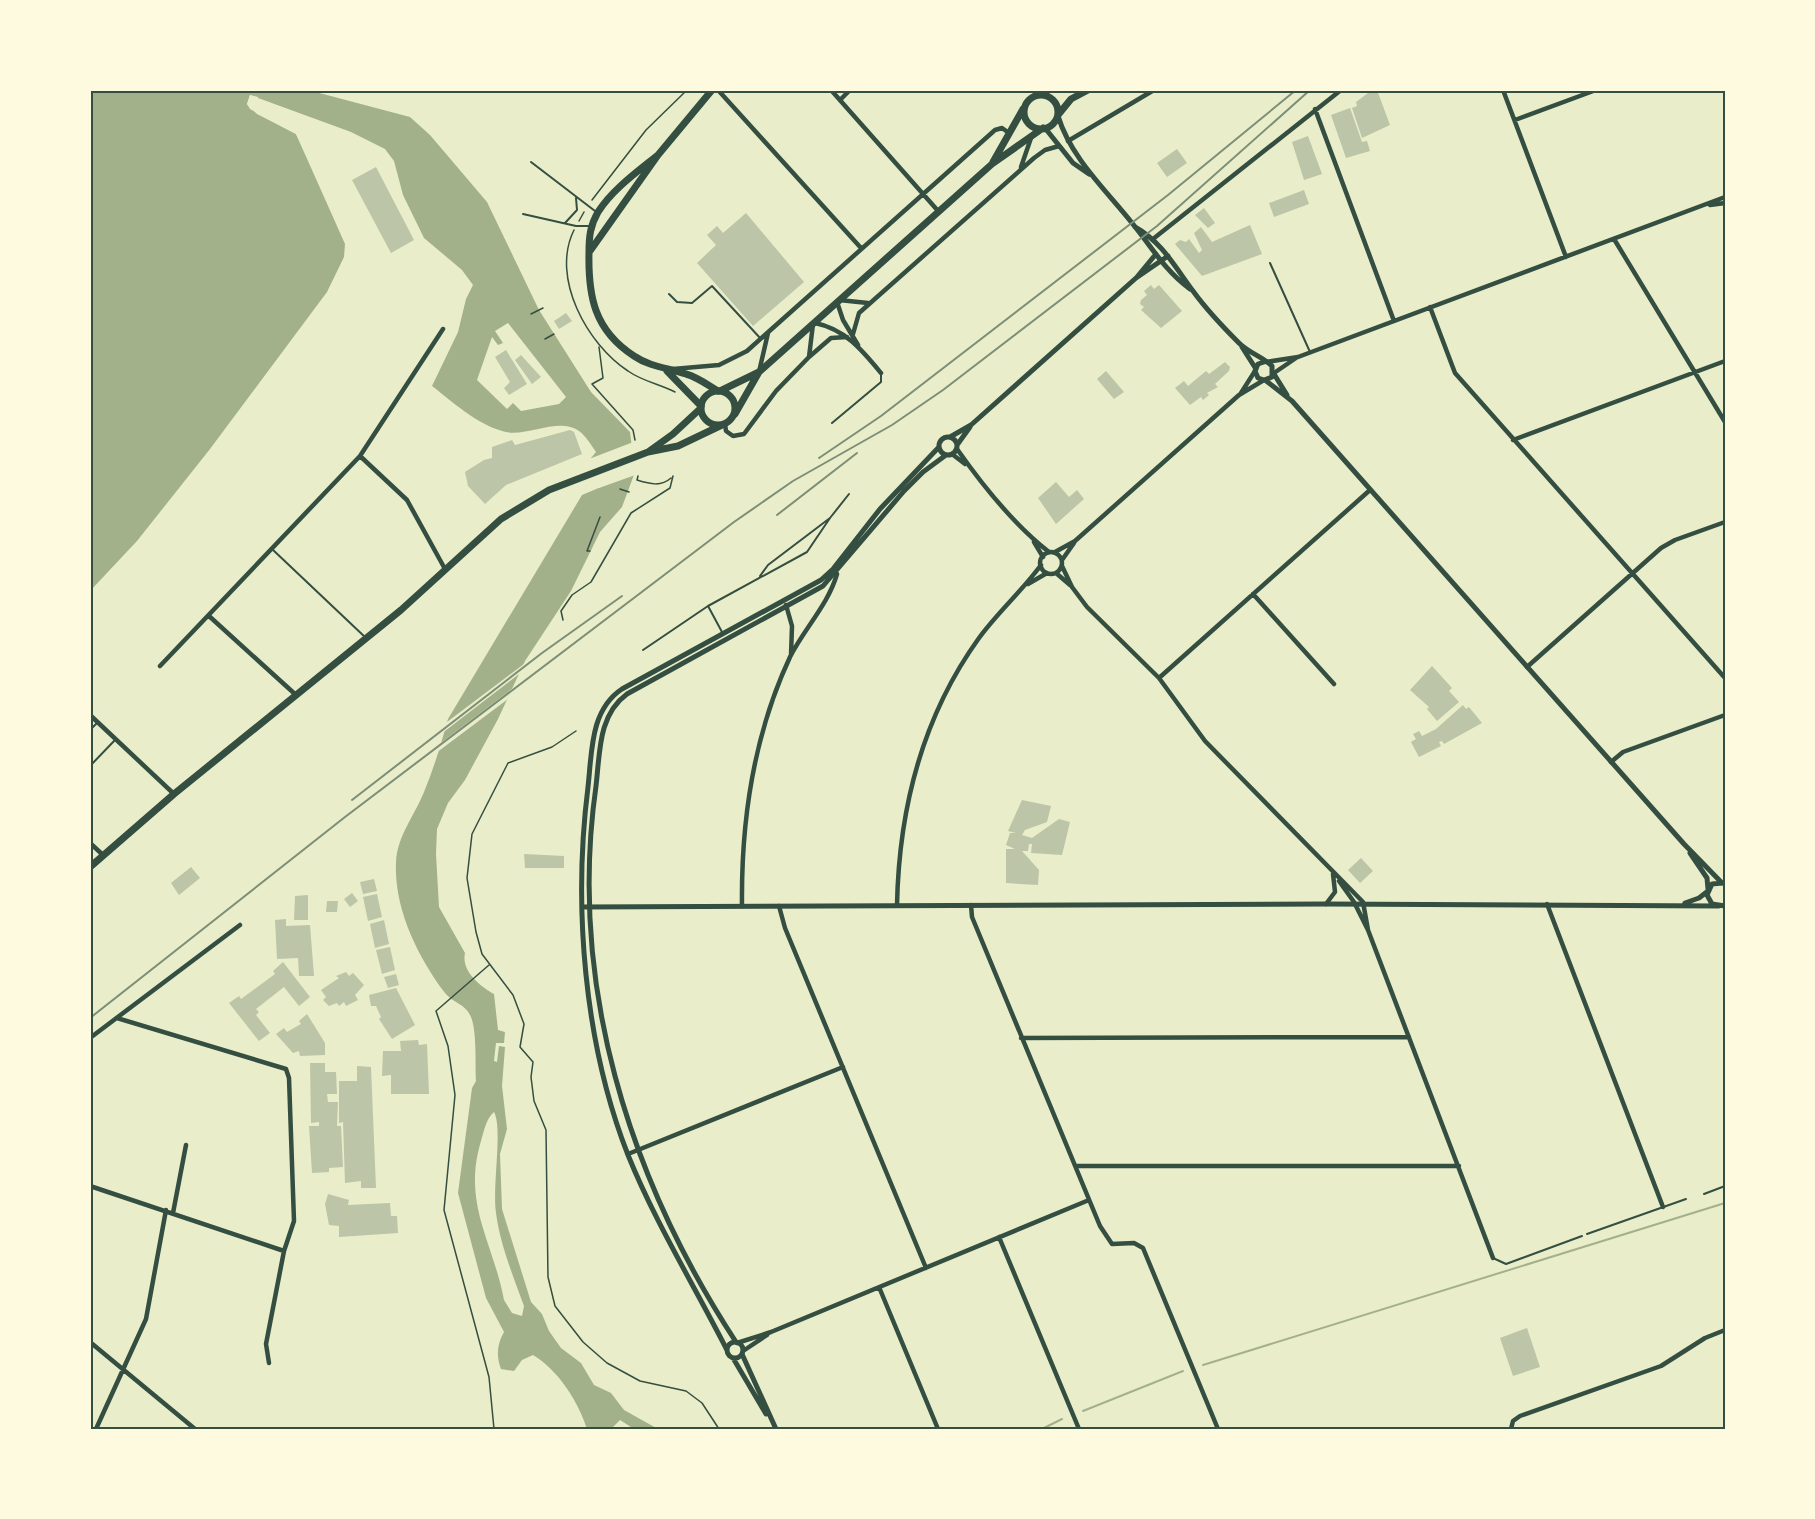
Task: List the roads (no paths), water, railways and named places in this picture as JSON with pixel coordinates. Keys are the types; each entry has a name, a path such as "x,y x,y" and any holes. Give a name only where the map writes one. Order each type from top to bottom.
{"main road":[{"path":"589,254 594,243 658,155 712,90"},
{"path":"1044,128 1032,126 1026,120 1024,109 1030,99 1048,90"},
{"path":"648,452 673,434 701,407 706,396 759,372 992,165 1044,128 1052,125 1071,99 1088,90"},
{"path":"992,165 1030,99 1042,94 1052,98 1058,107 1058,115"},
{"path":"658,155 617,190 598,213 592,226 589,254 590,292 604,326 619,344 635,357 666,370 692,376 719,391 733,401 733,417"},
{"path":"598,213 607,226"},
{"path":"592,226 607,226"},
{"path":"666,370 679,380 701,407 708,422 723,424"},
{"path":"90,867 174,794 368,639 493,525 525,503 594,472 648,452 678,446 723,424 733,417 759,372"}],"street":[{"path":"718,90 861,248"},
{"path":"831,90 939,212"},
{"path":"840,100 850,90"},
{"path":"853,333 857,315 1043,150 1059,146 1154,90"},
{"path":"1153,239 1341,90"},
{"path":"1503,90 1566,257"},
{"path":"1515,120 1596,90"},
{"path":"1315,109 1394,321"},
{"path":"1058,115 1068,141 1091,175 1135,227 1155,255 1192,290 1239,343 1256,370 1257,376 1292,401"},
{"path":"666,370 723,364 737,357 761,339 995,129 1002,128 1010,133"},
{"path":"1044,128 1076,165 1091,175"},
{"path":"1020,170 1031,138"},
{"path":"1043,557 1075,541 1239,395 1298,357 1725,197"},
{"path":"1705,206 1725,203"},
{"path":"1135,227 1153,239 1192,290"},
{"path":"1614,239 1725,422"},
{"path":"776,1429 727,1350 659,1221 628,1154 610,1099 594,1030 582,907 584,822 600,710 622,688 724,637 787,609 824,586 880,509 939,447 942,439 971,425 1136,278 1162,249"},
{"path":"1136,278 1168,256"},
{"path":"870,303 838,301 841,317 860,347 881,373"},
{"path":"1431,307 1455,374 1725,678"},
{"path":"809,357 814,323 833,327 860,347"},
{"path":"160,666 360,456 443,329"},
{"path":"759,372 769,331"},
{"path":"723,424 726,431 733,436 744,434 776,391 809,357 831,338 847,338"},
{"path":"1239,343 1272,366 1292,401 1684,844 1724,884"},
{"path":"1239,395 1256,370 1265,362 1298,357"},
{"path":"1513,440 1725,362"},
{"path":"771,1420 742,1353 720,1320 666,1218 618,1095 604,1036 595,981 590,906 589,864 595,794 605,724 610,709 627,694 835,571 923,472 957,447 971,425"},
{"path":"897,905 901,841 908,796 932,721 952,682 978,640 1026,586 1041,565 1043,557 1033,539 968,466 950,437"},
{"path":"939,447 968,466"},
{"path":"360,456 407,500 445,569"},
{"path":"1160,678 1370,490"},
{"path":"1527,667 1667,543 1725,522"},
{"path":"1033,539 1052,552 1062,563 1072,587"},
{"path":"1056,573 1075,541"},
{"path":"1041,565 1047,573"},
{"path":"742,906 743,846 753,778 772,707 791,655 828,594 835,571"},
{"path":"1026,586 1047,573 1056,573 1072,587 1100,622 1160,678 1205,741 1268,802 1356,904 1368,930 1493,1258"},
{"path":"1253,594 1334,684"},
{"path":"784,600 792,626 791,655"},
{"path":"209,616 296,696"},
{"path":"90,715 174,794"},
{"path":"1611,762 1623,752 1725,715"},
{"path":"90,843 103,855"},
{"path":"1684,844 1707,878 1710,903 1722,906"},
{"path":"1326,904 1335,892 1335,877"},
{"path":"1335,877 1364,904 1368,930"},
{"path":"1680,904 1697,899 1713,884 1724,884"},
{"path":"582,907 1326,904 1722,906"},
{"path":"1547,904 1663,1207"},
{"path":"971,905 972,917 1021,1038 1077,1166 1089,1200 1112,1244 1134,1243 1143,1248 1218,1429"},
{"path":"779,906 781,918 926,1268"},
{"path":"90,1038 240,926"},
{"path":"117,1018 286,1069 289,1078 294,1221 284,1251 266,1344 269,1363"},
{"path":"1021,1038 1409,1037"},
{"path":"628,1154 843,1067"},
{"path":"173,1213 186,1145"},
{"path":"1077,1166 1459,1166"},
{"path":"90,1186 284,1251"},
{"path":"727,1350 729,1345 736,1342 771,1332 1089,1200"},
{"path":"96,1429 146,1319 166,1210"},
{"path":"999,1237 1078,1429"},
{"path":"879,1287 938,1429"},
{"path":"1511,1429 1513,1421 1520,1416 1661,1366 1705,1338 1725,1330"},
{"path":"733,1358 771,1332"},
{"path":"90,1342 195,1429"}],"lane":[{"path":"531,162 598,213"},
{"path":"564,224 577,210 575,195"},
{"path":"523,214 564,224 592,226"},
{"path":"1270,263 1310,352"},
{"path":"669,294 677,302 692,303 712,285 761,339"},
{"path":"832,423 881,382 881,373"},
{"path":"643,650 708,606 807,552 849,494"},
{"path":"758,578 768,566 830,518"},
{"path":"272,549 368,639"},
{"path":"708,606 724,637"},
{"path":"90,730 98,722"},
{"path":"90,766 116,739"},
{"path":"1704,1194 1725,1186"},
{"path":"1587,1234 1686,1199"},
{"path":"1493,1258 1507,1263 1582,1236"}],"waterway":[{"path":"1203,1365 1725,1203"},
{"path":"1083,1411 1183,1371"},
{"path":"1042,1429 1062,1419"}],"railway":[{"path":"819,458 881,416 1168,195 1296,90"},
{"path":"90,1018 345,817 734,522 793,481 892,425 943,390 1157,226 1310,90"},
{"path":"777,515 857,453"},
{"path":"352,800 542,653 622,596"}]}
